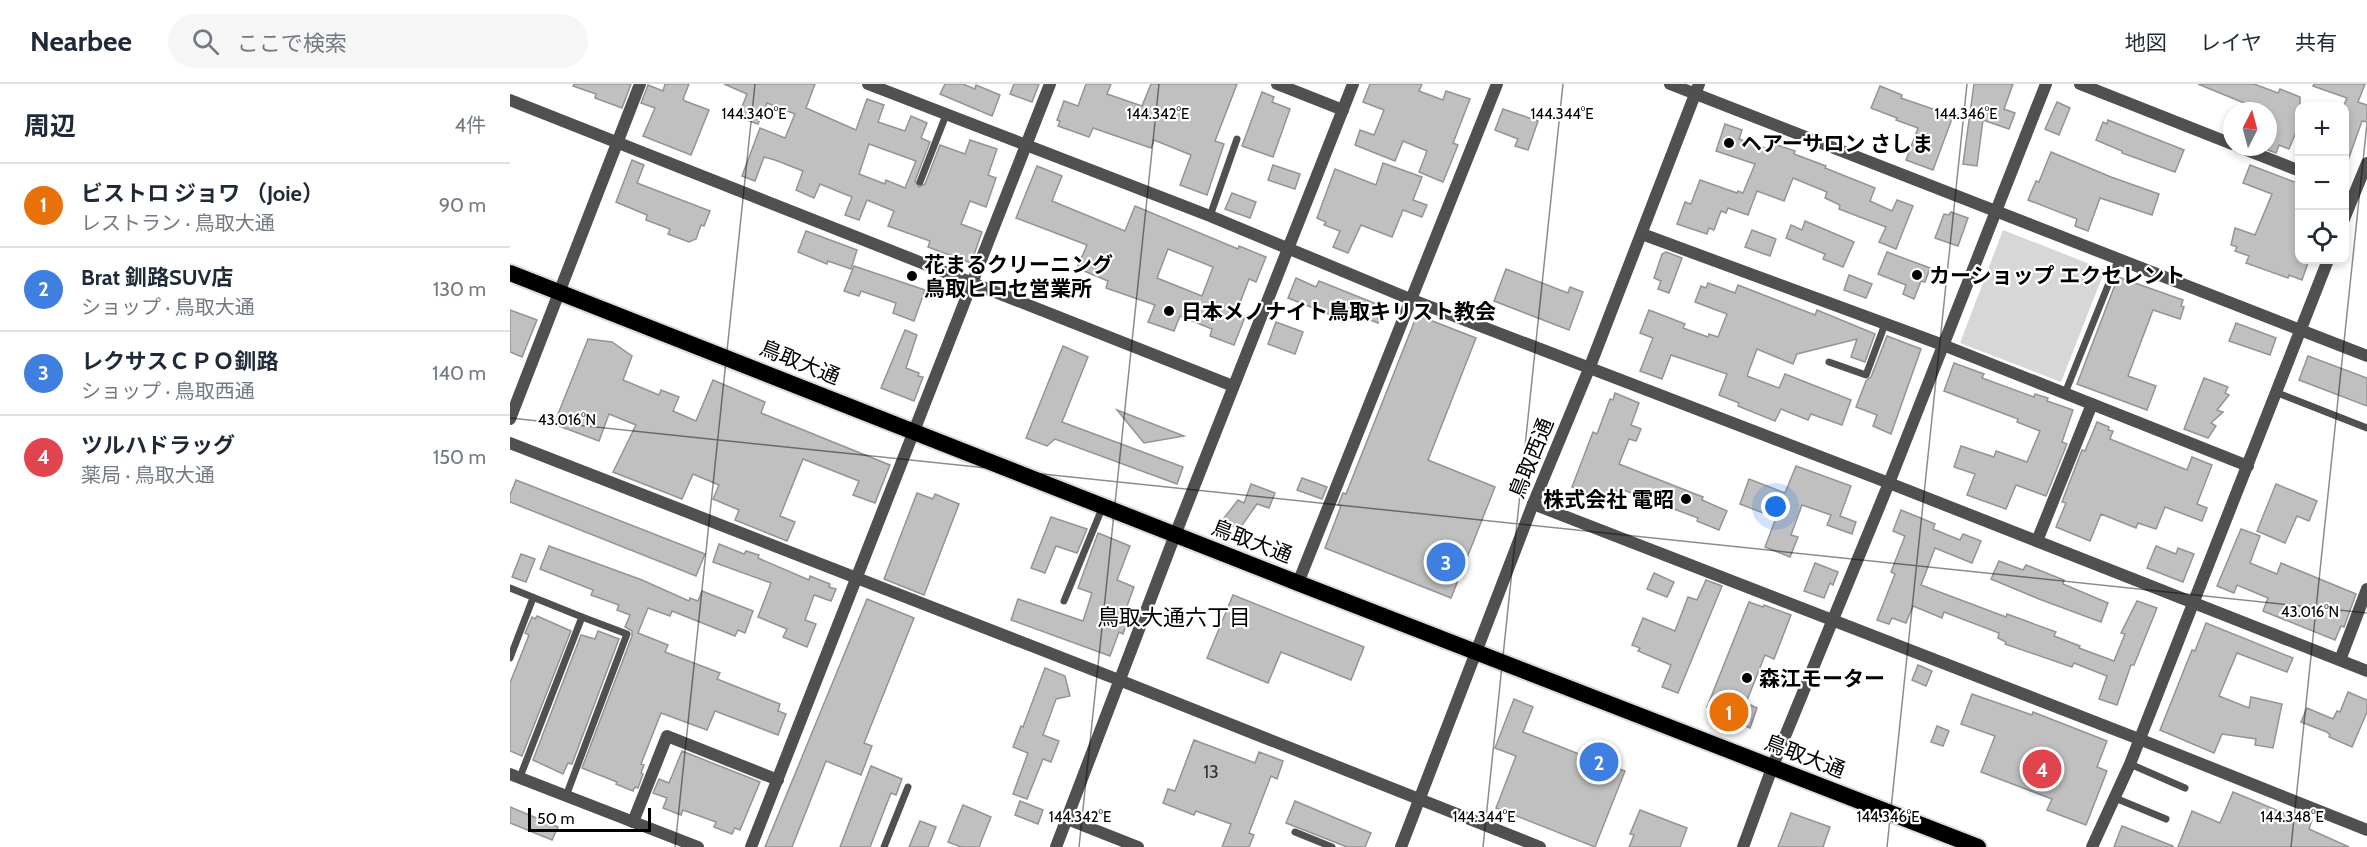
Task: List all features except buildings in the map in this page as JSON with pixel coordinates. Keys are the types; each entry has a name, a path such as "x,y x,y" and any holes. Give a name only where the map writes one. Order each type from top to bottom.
{"highway":[{"name":"鳥取大通","path":"510,273 1175,535 1978,847"}],"street":[{"path":"510,418 640,84"},
{"path":"868,84 1209,216 1410,299 1889,483 2367,671"},
{"path":"751,847 1050,84"},
{"path":"1277,84 1343,110"},
{"path":"1056,847 1175,535 1353,84"},
{"path":"1298,583 1497,84"},
{"path":"1670,84 1697,89 2367,356"},
{"path":"1743,847 1772,768 1889,483 2046,84"},
{"path":"2080,84 2223,140"},
{"name":"鳥取西通","path":"1401,847 1533,504 1589,369 1697,89"},
{"path":"510,100 1233,386"},
{"path":"2262,156 2295,169"},
{"path":"2346,210 2350,191 2367,163"},
{"path":"1642,234 1943,345 2248,466"},
{"path":"2092,847 2130,764 2326,264"},
{"path":"2037,541 2092,404"},
{"path":"510,444 1119,680 1540,847"},
{"path":"1533,504 2367,830"},
{"path":"2340,660 2367,589"},
{"path":"633,822 667,736 778,780"},
{"path":"515,776 698,847"},
{"path":"1067,819 1138,847"}],"lane":[{"path":"920,182 946,114"},
{"path":"1209,216 1237,139"},
{"path":"2065,393 2119,258"},
{"path":"1829,362 1866,375 1885,324"},
{"path":"2276,392 2367,428"},
{"path":"1064,601 1103,506"},
{"path":"510,588 627,634 566,796"},
{"path":"510,658 533,598"},
{"path":"515,776 582,617"},
{"path":"2130,764 2185,788"},
{"path":"884,847 908,787"},
{"path":"2115,798 2166,819"},
{"path":"1295,832 1332,847"}],"shaded area":[{"path":"2003,230 2105,270 2061,382 1960,343"}],"place":[{"name":"ヘアーサロン さしま","path":"1729,143"},
{"name":"カーショップ エクセレント","path":"1917,275"},
{"name":"花まるクリーニング 鳥取ヒロセ営業所","path":"912,276"},
{"name":"日本メノナイト鳥取キリスト教会","path":"1169,311"},
{"name":"株式会社 電昭","path":"1686,499"},
{"name":"レクサスＣＰＯ釧路","path":"1446,562"},
{"name":"森江モーター","path":"1747,678"},
{"name":"ビストロ ジョワ （Joie）","path":"1729,712"},
{"name":"Brat 釧路SUV店","path":"1599,762"},
{"name":"ツルハドラッグ","path":"2042,769"}],"district":[{"name":"鳥取大通六丁目","path":"1174,617"}]}
